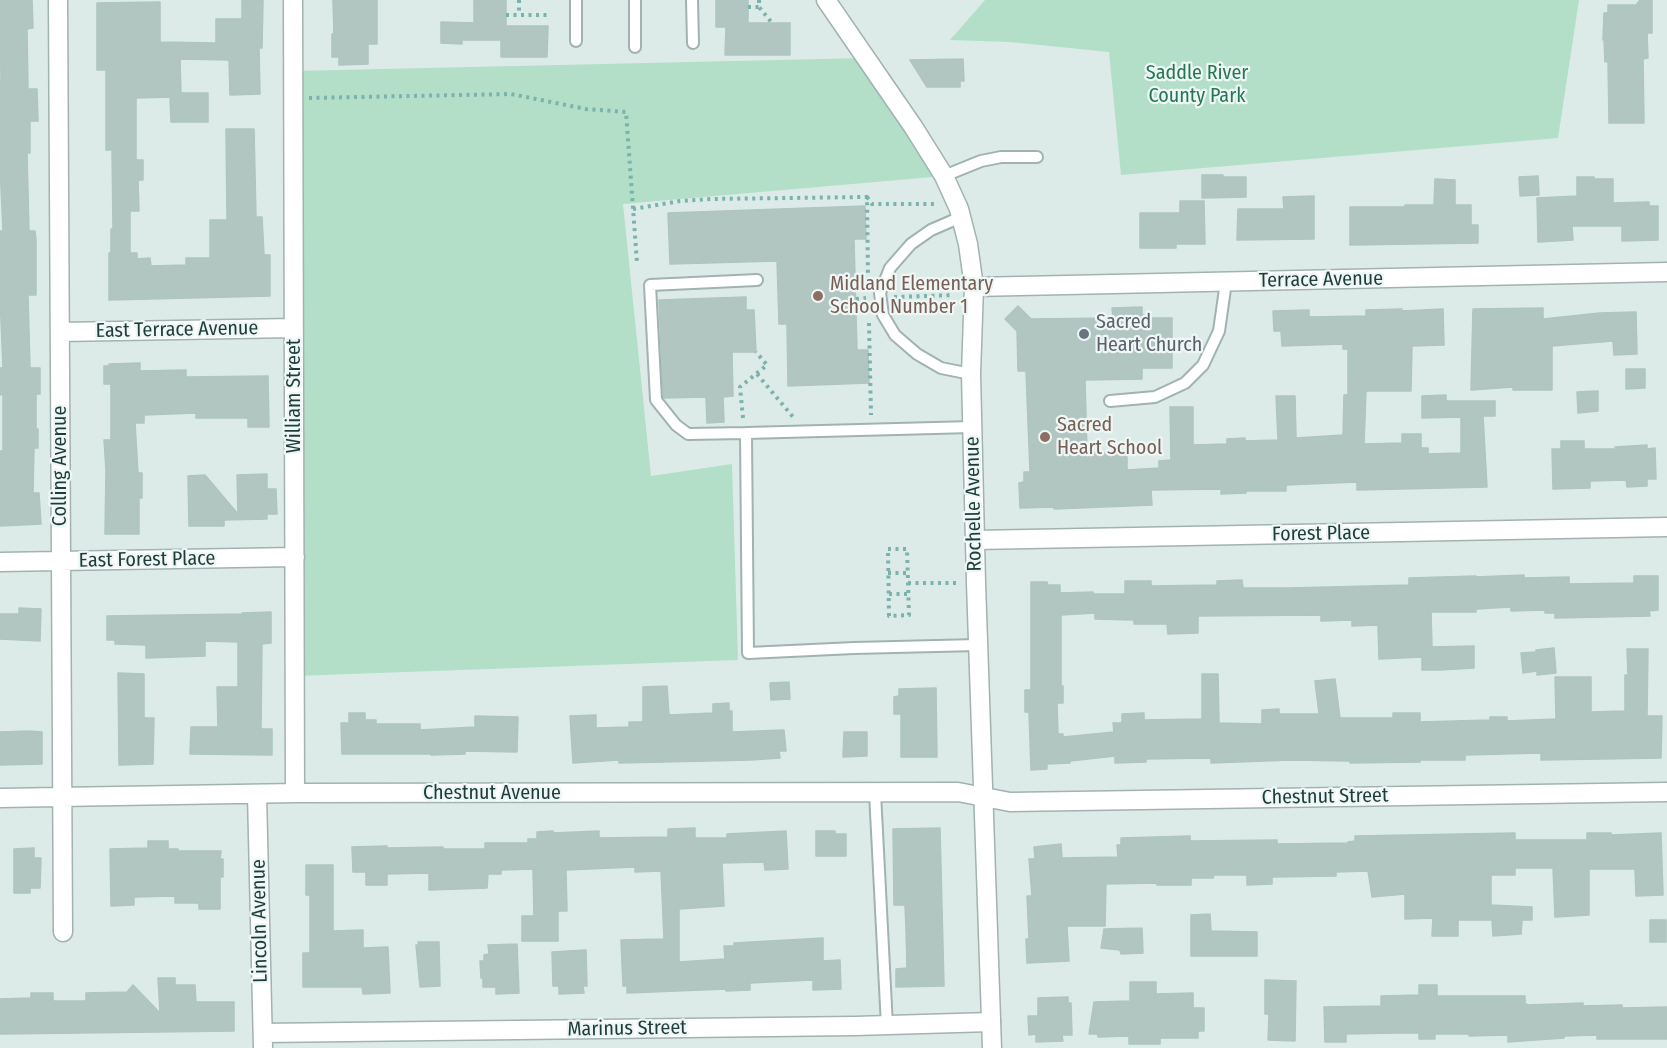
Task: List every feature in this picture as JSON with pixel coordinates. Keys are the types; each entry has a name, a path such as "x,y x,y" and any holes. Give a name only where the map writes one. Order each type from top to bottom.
{"street":[{"name":"Colling Avenue","path":"58,0 63,932"},
{"name":"William Street","path":"293,0 295,793"},
{"name":"Rochelle Avenue","path":"826,0 914,128 944,176 959,209 968,244 974,287 972,427 992,1048"},
{"name":"Terrace Avenue","path":"974,287 1667,272"},
{"name":"East Terrace Avenue","path":"60,332 294,328"},
{"name":"Forest Place","path":"975,540 1667,527"},
{"name":"East Forest Place","path":"0,562 295,558"},
{"name":"Chestnut Avenue","path":"0,798 295,793 958,792 983,797"},
{"name":"Chestnut Street","path":"983,797 1010,802 1667,792"},
{"name":"Lincoln Avenue","path":"257,794 263,1040"},
{"name":"Marinus Street","path":"263,1040 991,1022"}],"lane":[{"path":"576,0 576,41"},
{"path":"635,0 635,47"},
{"path":"692,0 693,43"},
{"path":"944,176 981,160 1001,157 1037,157"},
{"path":"961,217 941,225 911,244 890,268 880,293 883,315 895,335 917,354 941,368 971,374"},
{"path":"757,280 650,285 656,399 676,425 688,434 972,427"},
{"path":"1110,401 1155,396 1185,383 1203,365 1219,331 1226,282"},
{"path":"746,433 748,653 978,645"},
{"path":"875,793 887,1026"}],"path":[{"path":"519,0 519,15"},
{"path":"759,0 759,7 772,23"},
{"path":"748,7 759,7"},
{"path":"506,15 550,15"},
{"path":"294,98 511,94 586,109 626,112 636,263"},
{"path":"633,209 680,201 710,199 867,197"},
{"path":"867,197 872,204 934,204 941,225"},
{"path":"867,197 868,287"},
{"path":"856,299 953,293 954,305"},
{"path":"869,321 871,415 881,415"},
{"path":"752,418 742,418 740,387 767,365 756,352"},
{"path":"757,374 794,417 783,417"},
{"path":"888,549 907,549 908,573 909,615 889,616 888,549"},
{"path":"888,573 908,573"},
{"path":"908,583 976,584"},
{"path":"889,594 909,594"}],"green space":[{"name":"Saddle River County Park","path":"985,0 1579,0 1558,138 1121,175 1109,52 1010,42 950,40"},
{"path":"866,58 944,176 623,204 651,476 732,464 738,660 295,676 294,71"}],"building":[{"path":"0,0 32,0 33,28 27,29 28,89 37,89 38,121 30,121 30,153 27,153 29,231 35,231 36,240 36,295 28,295 30,368 40,368 40,394 36,394 38,448 34,448 33,493 39,493 41,524 0,526 3,394 0,395 0,368 3,368 0,231 3,231 0,165"},
{"path":"242,0 263,0 262,48 259,48 260,94 230,95 229,60 180,59 181,93 208,93 208,122 171,122 170,97 136,98 136,160 143,160 143,180 138,180 139,211 130,211 130,253 137,253 137,259 150,258 151,266 186,265 186,258 210,258 210,220 227,220 226,129 254,129 256,217 262,217 264,255 270,255 270,296 109,300 109,253 111,253 111,229 113,229 112,150 106,150 106,70 97,70 97,3 160,2 160,42 216,43 216,19 242,19"},
{"path":"333,0 377,0 377,44 368,44 368,64 339,65 339,57 332,57"},
{"path":"474,0 506,0 506,26 548,26 547,57 501,57 501,40 462,40 462,44 441,43 441,22 474,23"},
{"path":"716,0 748,0 748,23 790,23 790,55 725,55 726,27 716,27"},
{"path":"1640,0 1652,0 1652,33 1647,33 1648,58 1643,59 1644,123 1609,123 1608,61 1605,62 1603,40 1604,13 1608,13 1608,5 1636,5"},
{"path":"963,59 964,81 960,81 960,87 927,87 910,60"},
{"path":"1202,175 1246,177 1246,197 1202,198"},
{"path":"1538,176 1539,195 1520,196 1519,177"},
{"path":"1577,177 1613,179 1613,203 1649,202 1649,206 1658,206 1658,240 1622,241 1622,226 1572,226 1573,240 1538,242 1537,198 1577,196"},
{"path":"1435,179 1455,180 1455,205 1471,205 1471,225 1478,225 1478,243 1350,245 1350,207 1434,205"},
{"path":"1314,196 1314,239 1237,240 1238,209 1284,209 1283,197"},
{"path":"1180,201 1204,201 1205,244 1176,244 1176,248 1140,248 1140,213 1180,213"},
{"path":"865,206 866,239 854,239 857,350 868,350 869,383 788,386 787,324 779,324 777,261 670,264 668,213"},
{"path":"746,297 746,310 754,310 756,352 732,352 733,396 723,397 724,422 707,423 706,397 663,397 659,300"},
{"path":"1018,306 1031,319 1113,318 1112,308 1142,307 1142,315 1147,315 1147,318 1172,318 1172,368 1142,368 1142,379 1085,380 1087,453 1127,452 1127,470 1159,468 1159,461 1171,460 1170,407 1193,407 1193,445 1227,444 1227,439 1278,440 1276,396 1295,396 1296,438 1343,435 1344,395 1348,395 1348,349 1343,349 1343,344 1282,346 1281,331 1274,331 1273,311 1309,310 1309,317 1366,316 1366,310 1443,309 1444,345 1412,346 1411,391 1366,391 1364,444 1402,443 1402,434 1421,434 1421,448 1428,448 1428,454 1461,453 1461,417 1422,418 1422,396 1446,395 1446,401 1495,401 1495,416 1483,416 1487,487 1357,490 1357,482 1286,485 1286,491 1246,491 1246,493 1221,494 1221,489 1151,490 1152,505 1020,508 1019,483 1024,482 1024,472 1030,472 1026,371 1018,371 1017,331 1005,319"},
{"path":"1543,308 1543,319 1636,312 1637,354 1614,355 1613,341 1552,346 1552,390 1513,390 1513,387 1471,390 1473,309"},
{"path":"140,363 140,371 186,370 186,377 268,376 269,427 248,427 248,418 196,418 196,413 144,415 144,423 135,423 138,473 142,473 139,534 105,534 104,440 111,440 111,384 104,384 104,366"},
{"path":"1626,369 1645,369 1645,388 1626,389"},
{"path":"1598,391 1598,411 1578,413 1577,392"},
{"path":"1561,441 1584,441 1584,449 1616,449 1615,447 1647,445 1647,449 1655,448 1656,479 1647,479 1647,486 1627,487 1626,480 1590,481 1590,488 1553,489 1552,449 1561,449"},
{"path":"267,474 267,489 276,489 277,514 267,514 267,519 224,520 224,526 189,526 188,476 205,475 238,514 237,475"},
{"path":"1524,575 1524,578 1569,577 1569,584 1634,583 1634,576 1658,576 1658,610 1649,611 1650,616 1555,618 1555,613 1545,613 1545,610 1511,611 1511,607 1476,609 1476,612 1431,612 1432,647 1474,646 1474,668 1440,670 1422,670 1422,657 1379,659 1378,625 1352,626 1352,620 1321,621 1321,615 1198,616 1198,633 1168,634 1167,624 1134,624 1134,620 1095,619 1095,613 1061,615 1063,703 1057,703 1058,734 1063,734 1063,737 1114,732 1113,723 1122,723 1122,714 1144,713 1144,720 1202,719 1202,674 1218,674 1219,723 1262,724 1262,710 1279,709 1279,714 1319,714 1315,681 1335,679 1340,718 1393,718 1393,713 1420,713 1420,722 1490,720 1490,717 1507,717 1507,721 1556,719 1555,677 1591,677 1591,712 1625,711 1625,675 1628,675 1627,649 1648,649 1647,716 1662,716 1661,758 1541,760 1541,753 1465,755 1465,760 1420,760 1420,762 1350,763 1350,761 1291,760 1211,763 1211,758 1146,759 1146,762 1115,763 1115,756 1047,764 1047,769 1031,770 1029,712 1025,712 1025,690 1031,690 1031,582 1060,585 1060,593 1125,594 1125,581 1151,581 1151,586 1217,585 1217,581 1242,580 1243,588 1289,588 1409,585 1409,578"},
{"path":"19,608 41,609 40,641 0,639 0,614 19,614"},
{"path":"271,612 271,643 262,644 261,729 272,729 272,755 190,754 191,727 218,727 217,687 238,687 238,642 205,641 205,656 146,658 146,645 115,644 115,640 107,640 107,616"},
{"path":"1554,648 1556,673 1537,675 1537,671 1523,673 1521,653"},
{"path":"118,673 144,674 144,718 154,718 153,764 119,765"},
{"path":"789,682 790,699 771,700 770,683"},
{"path":"667,686 669,715 713,713 713,704 729,703 729,711 732,711 732,732 784,730 786,751 779,751 780,758 751,760 619,763 619,760 573,763 570,716 596,715 596,728 629,727 629,722 643,722 643,687"},
{"path":"936,688 937,757 901,757 901,714 894,714 894,697 899,696 899,689"},
{"path":"349,713 365,713 365,720 376,720 376,724 420,724 420,730 475,727 475,716 518,717 517,752 465,751 465,754 431,755 342,754 341,723 349,723"},
{"path":"0,732 42,732 42,764 0,765"},
{"path":"844,732 867,732 867,756 843,757"},
{"path":"695,828 695,838 727,838 727,834 786,831 788,869 765,870 764,862 722,863 724,906 679,909 679,962 725,959 724,946 734,946 734,943 823,938 823,961 840,960 841,989 813,990 813,980 750,983 750,990 627,993 627,986 623,986 621,940 664,939 661,871 635,872 635,867 566,870 567,911 558,911 558,941 522,941 522,916 534,916 533,869 501,870 501,874 488,874 487,888 429,890 429,873 387,874 387,885 366,885 366,872 353,872 352,847 485,849 485,843 528,843 528,839 537,839 537,832 599,831 599,838 668,837 668,829"},
{"path":"940,828 944,986 896,987 896,969 907,968 905,905 894,905 893,829"},
{"path":"816,831 835,831 835,834 846,834 846,856 816,856"},
{"path":"1515,833 1515,840 1587,840 1587,833 1611,833 1611,835 1661,833 1663,895 1636,896 1635,869 1589,869 1589,915 1555,917 1553,868 1515,868 1515,875 1491,875 1491,905 1532,907 1532,920 1522,920 1521,934 1493,936 1492,920 1458,920 1458,936 1432,936 1433,918 1405,919 1405,894 1372,897 1368,871 1336,872 1336,876 1272,877 1272,884 1247,885 1247,875 1214,875 1213,878 1191,878 1191,885 1106,884 1105,926 1067,926 1069,961 1027,963 1026,939 1029,939 1027,896 1032,896 1029,859 1035,859 1034,847 1061,844 1062,858 1118,857 1117,845 1121,845 1121,838 1190,836 1190,841 1277,840 1277,844 1348,843 1355,841 1355,836"},
{"path":"148,841 168,841 168,849 178,849 178,851 221,851 223,877 220,877 220,909 199,909 199,903 175,903 175,896 134,897 134,905 111,906 110,849 148,848"},
{"path":"34,848 34,858 41,858 40,888 30,888 30,893 14,893 14,849"},
{"path":"306,865 333,865 333,931 363,930 363,948 388,947 390,993 363,994 362,987 303,987 303,953 310,953 310,895 306,895"},
{"path":"1210,914 1211,931 1257,932 1257,956 1191,956 1191,915"},
{"path":"1650,920 1666,920 1666,942 1650,942"},
{"path":"1142,928 1143,953 1121,954 1120,950 1101,948 1104,929"},
{"path":"418,942 439,942 440,986 420,987 416,945 419,945"},
{"path":"517,944 519,993 496,994 496,987 483,987 480,961 484,961 484,955 489,954 488,945"},
{"path":"586,950 587,986 583,986 584,993 559,994 559,986 553,986 552,952"},
{"path":"158,978 175,978 175,985 195,985 196,1002 234,1002 234,1031 0,1034 0,999 31,998 31,993 53,993 53,1001 86,1001 86,993 127,992 133,985 160,1013"},
{"path":"1265,980 1296,981 1295,1041 1268,1040 1269,1014 1265,1014"},
{"path":"1130,982 1156,982 1156,994 1193,993 1193,1008 1204,1008 1204,1031 1198,1031 1198,1038 1160,1038 1160,1044 1129,1044 1129,1036 1098,1037 1098,1034 1089,1034 1094,1002 1130,1001"},
{"path":"1419,985 1437,985 1437,996 1525,996 1525,1003 1528,1005 1583,1003 1583,1006 1622,1005 1622,1008 1667,1007 1667,1039 1597,1039 1597,1035 1508,1042 1508,1035 1435,1034 1435,1039 1419,1039 1419,1033 1394,1033 1346,1034 1346,1042 1325,1042 1324,1007 1381,1006 1381,996 1419,995"},
{"path":"1068,997 1068,1003 1071,1003 1072,1035 1062,1035 1063,1041 1036,1042 1036,1034 1029,1035 1028,1016 1038,1016 1038,998"}],"place":[{"name":"Midland Elementary School Number 1","path":"818,296"},
{"name":"Sacred Heart Church","path":"1084,334"},
{"name":"Sacred Heart School","path":"1045,437"}]}
